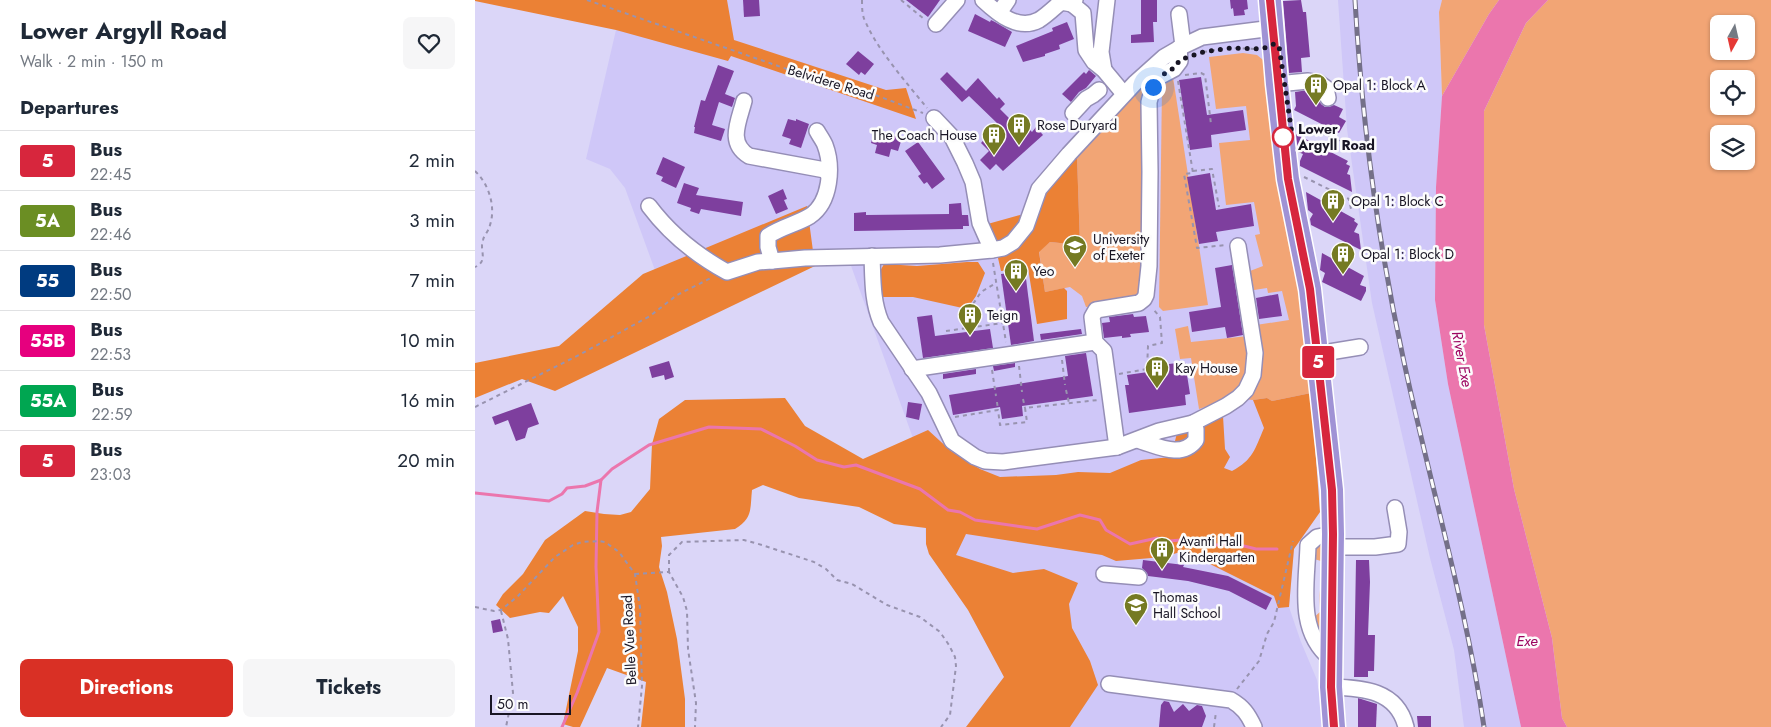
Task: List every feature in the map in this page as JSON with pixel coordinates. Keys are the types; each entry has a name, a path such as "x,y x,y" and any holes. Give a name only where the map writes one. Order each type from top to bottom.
{"highway":[{"path":"1270,0 1288,179 1310,289 1332,490 1331,687 1334,727"}],"street":[{"path":"936,24 957,0"},
{"path":"983,0 999,14 1016,22 1031,23 1043,17 1061,2 1074,2 1083,13 1086,50 1094,62 1124,94"},
{"path":"999,14 1008,0"},
{"path":"1103,70 1101,52 1107,0"},
{"path":"1179,14 1179,55"},
{"path":"1117,447 1104,351 1095,342 1092,317 1094,311 1139,303 1145,298 1147,291 1150,172 1149,102 1153,87 1159,77 1179,55 1202,37 1273,36"},
{"path":"649,206 664,226 691,250 727,272 759,262 872,256 940,255 1003,248 1019,236 1026,226 1039,190 1069,154 1135,82 1159,61 1179,55"},
{"path":"1277,84 1314,82 1326,88 1328,98"},
{"path":"1073,113 1086,99 1096,93 1110,110"},
{"path":"744,101 736,134 739,148 743,152 749,156 825,170 828,174"},
{"path":"934,118 952,137 965,163 973,182 980,223 992,250"},
{"path":"772,261 768,247 768,236 779,229 810,216 819,208 827,192 828,158 825,144 817,131"},
{"path":"872,256 874,300 877,313 929,393 952,441 985,461 1003,462 1117,447 1159,430 1193,422 1238,398 1246,390 1253,375 1254,344 1239,246"},
{"path":"912,369 1014,360 1060,347 1095,342"},
{"path":"1317,354 1360,347"},
{"path":"1137,440 1171,450 1184,450 1189,448 1196,440 1196,429 1193,422"},
{"path":"1333,541 1375,547 1398,544 1399,532 1395,508"},
{"path":"1104,574 1139,577"},
{"path":"1109,684 1224,700 1242,707 1254,727"},
{"path":"1331,687 1351,687 1380,693 1396,707 1406,727"}],"path":[{"name":"Belvidere Road","path":"587,0 810,77 878,96 934,118"},
{"path":"862,0 865,22 880,47 934,118"},
{"path":"901,0 913,10"},
{"path":"1193,171 1179,55 1231,48 1262,49 1273,36"},
{"path":"1193,74 1201,73 1205,75 1211,124"},
{"path":"1297,123 1338,140 1342,144 1343,151"},
{"path":"1216,246 1197,248 1184,174 1212,169 1219,207"},
{"path":"475,171 485,182 492,210 491,224 483,241 483,260 475,268"},
{"path":"1301,175 1349,199 1351,209"},
{"path":"992,250 1003,323 1022,392"},
{"path":"475,407 579,355 650,316 677,295 718,274 727,272"},
{"path":"973,327 971,307 981,292 996,283"},
{"path":"1117,374 1147,369 1148,346 1162,343 1160,317 1145,298"},
{"path":"946,331 1003,323"},
{"path":"1060,347 1065,385"},
{"path":"993,372 996,396"},
{"path":"1065,390 1069,404"},
{"path":"1025,408 1110,398"},
{"path":"997,402 1000,425 1027,422 1023,399"},
{"path":"941,420 998,410"},
{"path":"695,727 696,703 688,649 687,612 683,597 669,572 669,555 682,542 744,540 814,562 826,569 837,580 852,584 887,605 920,617 940,632 955,657 956,666 950,715 941,727"},
{"name":"Belle Vue Road","path":"501,610 518,596 555,557 573,545 599,541 605,542 619,552 635,574 640,608 642,686 638,727"},
{"path":"1214,727 1224,700 1259,660 1267,634 1274,622 1293,541"},
{"path":"635,574 669,572"},
{"path":"475,607 494,611 501,610 508,639 513,693 506,727"}],"shaded area":[{"path":"475,0 727,0 734,40 886,90 906,88 916,119 731,56 728,61 616,30"},
{"name":"University of Exeter","path":"604,0 1260,0 1304,298 1320,512 1294,549 1289,607 1317,680 1325,727 966,727 1004,677 968,610 929,554 926,544 925,517 941,516 850,263 656,273 625,188 610,169 586,159 616,30"},
{"path":"1338,0 1442,0 1439,12 1442,96 1436,187 1435,300 1448,384 1521,727 1464,727 1454,650 1430,558 1372,303 1347,129"},
{"path":"1442,0 1499,0 1442,96 1439,12"},
{"path":"1548,0 1771,0 1771,727 1567,727 1562,718 1552,638 1514,489 1484,325 1484,111 1526,23"},
{"path":"1243,53 1257,55 1268,64 1304,298 1311,393 1272,401 1267,398 1253,400 1232,398 1199,409 1191,358 1180,359 1175,329 1188,326 1191,342 1258,335 1256,325 1289,320 1282,291 1268,293 1267,288 1254,290 1250,271 1263,266 1255,235 1260,234 1254,202 1226,205 1219,143 1250,140 1246,106 1216,109 1209,57"},
{"path":"1174,60 1155,76 1144,289 1134,300 1086,307 1082,296 1070,287 1045,292 1039,251 1050,242 1080,245 1077,157 1149,75 1164,64"},
{"path":"1173,77 1208,305 1163,311 1159,307 1162,87"},
{"path":"1077,157 1080,245 1050,242 1039,252 1045,292 1064,288 1067,291 1067,319 1037,324 1028,268 1001,271 998,258 1001,252 989,241 984,225 1020,215 1034,218 1045,193"},
{"path":"807,206 815,266 555,391 522,379 475,398 475,363 559,346 643,274"},
{"path":"978,262 985,273 976,296 967,309 913,297 878,297 879,273 884,264 917,266"},
{"path":"1311,393 1320,512 1294,549 1289,607 1278,608 1274,596 1184,551 1163,557 1116,561 1102,555 966,534 956,555 1013,573 1044,569 1078,583 1069,604 1072,628 1090,661 1098,685 1070,727 966,727 1004,677 968,610 929,554 926,544 926,528 894,524 859,507 799,498 763,485 752,490 748,517 735,529 661,537 662,546 659,567 667,592 677,639 685,699 685,727 641,727 646,682 607,668 580,727 563,724 578,651 578,627 563,596 549,613 540,612 510,618 496,605 503,594 523,574 545,540 585,511 620,515 631,512 650,489 652,444 659,419 685,400 785,398 805,426 863,459 928,430 951,451 980,469 1000,477 1056,475 1078,472 1110,473 1141,460 1171,457 1177,433 1223,416 1225,449 1230,457 1224,468 1232,471 1245,463 1249,458 1264,428 1253,400 1267,398 1272,401"},
{"path":"1324,543 1324,635 1318,635 1313,618 1320,612 1323,568 1321,561 1314,559 1317,544"}],"water":[{"name":"Exe","path":"1499,0 1548,0 1526,23 1484,111 1484,325 1514,489 1552,638 1562,718 1567,727 1521,727 1448,384 1435,300 1436,187 1442,96"}],"building":[{"path":"743,0 759,0 760,16 744,17"},
{"path":"906,0 940,0 928,17"},
{"path":"1141,0 1157,0 1157,22 1153,22 1154,42 1131,43 1131,35 1141,34"},
{"path":"1230,0 1247,0 1248,9 1244,10 1245,15 1234,16"},
{"path":"1301,0 1303,12 1306,12 1310,57 1301,58 1302,72 1289,73 1283,1"},
{"path":"975,14 990,22 991,20 1012,32 1005,47 968,31"},
{"path":"1067,22 1074,39 1059,45 1060,49 1045,54 1045,56 1023,62 1016,46 1053,31 1052,28"},
{"path":"858,51 874,64 865,75 861,72 859,75 846,64"},
{"path":"718,65 734,71 725,94 735,98 732,107 719,102 712,125 725,129 721,141 694,133 701,100 705,101"},
{"path":"1089,70 1096,76 1071,102 1062,94 1084,72 1086,74"},
{"path":"947,72 966,91 978,78 997,99 999,97 1005,104 1000,109 1012,121 1016,116 1032,132 1036,127 1043,135 1003,171 996,164 990,170 980,160 989,151 981,143 998,124 969,96 962,102 940,79"},
{"path":"1201,77 1207,115 1243,110 1246,130 1211,135 1212,147 1190,150 1179,80"},
{"name":"Opal 1: Block A","path":"1308,90 1315,92 1321,104 1325,107 1334,105 1343,109 1339,117 1346,121 1339,133 1294,110 1296,106 1295,92"},
{"path":"788,119 796,121 796,119 809,124 801,148 789,144 791,139 782,136"},
{"path":"875,130 902,138 898,151 891,149 889,157 875,153 877,145 871,143"},
{"path":"1296,134 1348,161 1346,164 1350,166 1347,174 1350,175 1352,192 1300,166 1303,154 1298,152"},
{"path":"918,142 945,179 932,189 927,182 924,184 918,176 921,174 905,151"},
{"path":"663,157 685,167 676,188 661,181 663,177 656,174"},
{"path":"1210,173 1216,210 1251,204 1254,226 1216,232 1218,241 1199,244 1187,177"},
{"path":"684,183 699,188 696,195 743,202 741,216 701,209 699,214 690,211 691,208 677,203"},
{"path":"783,189 787,199 784,200 788,209 776,214 768,196"},
{"name":"Opal 1: Block C","path":"1306,192 1355,219 1354,221 1358,224 1354,232 1359,234 1361,250 1311,225 1310,219 1313,214 1308,210"},
{"path":"961,203 962,215 968,215 969,226 963,226 963,229 854,231 854,213 866,212 866,215 949,214 949,204"},
{"name":"Opal 1: Block D","path":"1322,253 1364,276 1360,285 1366,287 1366,291 1361,301 1322,282 1325,273 1320,270"},
{"path":"1232,265 1243,335 1227,338 1225,327 1192,332 1189,312 1221,307 1215,268"},
{"name":"Yeo","path":"1025,271 1034,341 1011,345 1001,274"},
{"path":"1278,294 1282,316 1259,319 1256,298"},
{"path":"1133,314 1134,317 1146,316 1149,332 1130,334 1131,337 1104,338 1102,323 1110,322 1109,317"},
{"name":"Teign","path":"932,315 935,336 990,329 993,348 923,358 917,317"},
{"path":"1081,329 1082,334 1041,340 1040,334"},
{"path":"1086,353 1093,396 1022,406 1023,416 1002,419 1000,407 953,415 949,395 1068,376 1065,356"},
{"path":"669,361 674,377 665,380 664,375 652,378 649,367"},
{"name":"Kay House","path":"1185,362 1190,394 1185,395 1186,405 1129,413 1125,385 1129,385 1127,375 1162,370 1161,365"},
{"path":"1015,363 1015,367 994,371 993,366"},
{"path":"976,369 976,374 943,379 943,374"},
{"path":"908,402 922,404 919,420 906,417"},
{"path":"531,403 539,424 528,428 525,438 516,441 508,420 495,425 492,417"},
{"path":"1143,560 1184,565 1183,567 1228,576 1272,598 1266,610 1229,591 1188,581 1148,576 1142,568"},
{"path":"1356,560 1369,560 1368,635 1375,635 1374,671 1368,671 1368,677 1354,677"},
{"path":"500,619 503,631 493,633 491,621"},
{"path":"1358,698 1377,704 1376,727 1358,727"},
{"path":"1164,701 1169,702 1174,712 1183,704 1189,711 1197,705 1202,706 1206,716 1202,727 1159,727 1161,705"},
{"path":"1417,716 1431,716 1431,727 1418,727"}],"waterway":[{"path":"475,493 549,501 562,494 567,488 585,486 601,480 612,469 649,445 709,427 761,429 795,446 817,460 844,467 856,465 920,489 948,510 960,512 975,520 1037,529 1080,515 1100,520 1106,530 1130,544 1157,538 1168,541 1196,539 1216,545 1236,544 1256,549 1277,549"},
{"path":"562,727 577,693 599,632 596,567 597,512 601,480"}],"railway":[{"path":"1355,0 1372,182 1386,272 1414,408 1468,635 1484,727"}],"bus line":[{"name":"5","path":"1270,0 1288,179 1310,289 1332,490 1331,687 1334,727"}],"place":[{"name":"Opal 1: Block A","path":"1316,106"},
{"name":"Lower Argyll Road","path":"1283,137"},
{"name":"Rose Duryard","path":"1019,146"},
{"name":"The Coach House","path":"994,156"},
{"name":"Opal 1: Block C","path":"1333,222"},
{"name":"University of Exeter","path":"1075,268"},
{"name":"Opal 1: Block D","path":"1343,275"},
{"name":"Yeo","path":"1016,292"},
{"name":"Teign","path":"970,336"},
{"name":"Kay House","path":"1157,389"},
{"name":"Avanti Hall Kindergarten","path":"1162,570"},
{"name":"Thomas Hall School","path":"1136,626"}],"route":[{"path":"1153,87 1159,77 1174,68 1180,60 1203,52 1231,48 1262,49 1274,44 1279,46 1292,134 1283,137"}],"water label":[{"name":"River Exe","path":"1462,359"}]}
